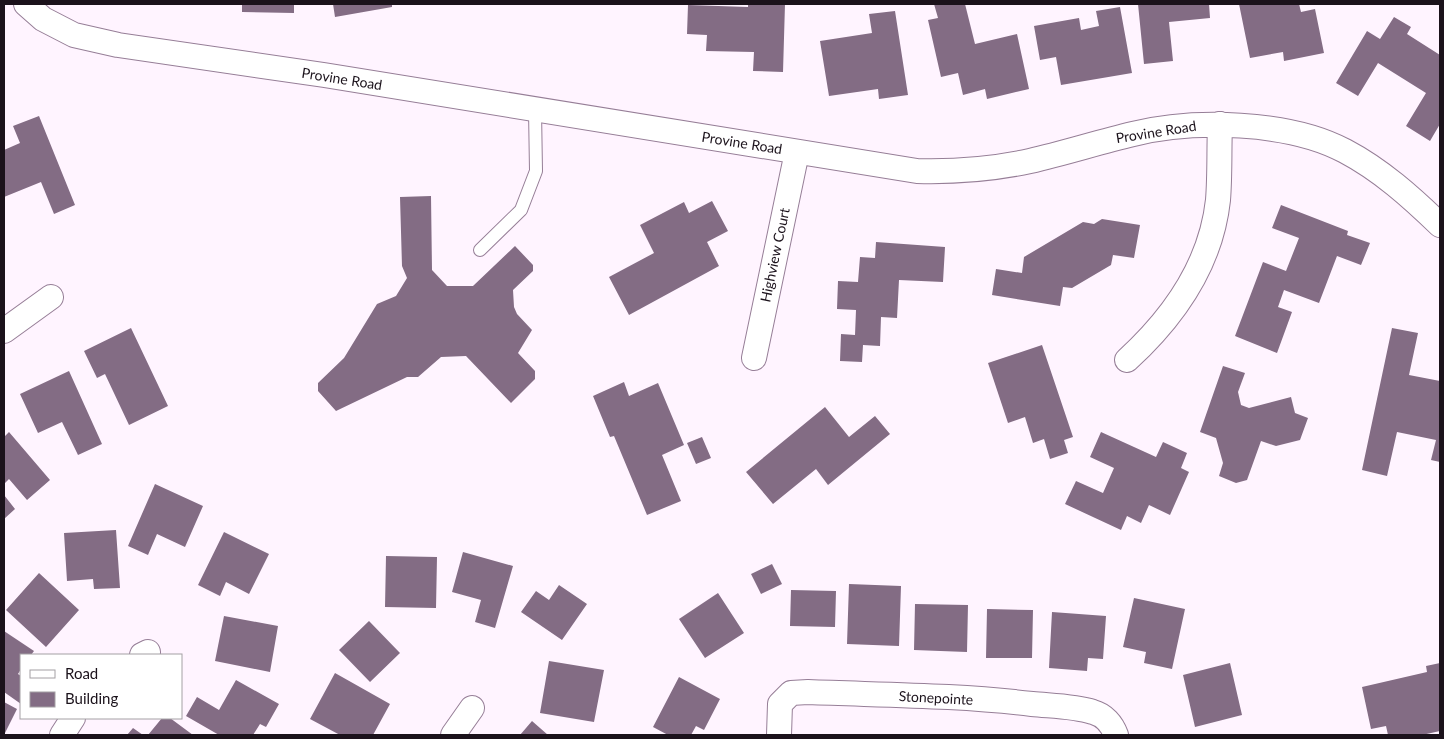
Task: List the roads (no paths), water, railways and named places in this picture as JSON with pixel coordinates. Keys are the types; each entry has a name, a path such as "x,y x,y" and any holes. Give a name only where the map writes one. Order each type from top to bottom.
{"street":[{"name":"Provine Road","path":"26,4 43,19 74,35 118,45 331,76 917,171 948,172 989,168 1030,160 1135,133 1177,126 1220,124 1274,130 1318,140 1344,151 1379,173 1407,194 1440,225"},
{"path":"1127,360 1152,337 1175,308 1198,270 1211,235 1218,201 1220,124"},
{"name":"Highview Court","path":"754,358 797,152"},
{"path":"4,332 51,297"},
{"name":"Stonepointe","path":"779,735 780,704 791,693 808,692 1006,701 1078,709 1094,712 1106,719 1116,735"},
{"path":"453,735 472,708"},
{"path":"62,735 72,719"}],"lane":[{"path":"480,250 522,210 536,171 535,110"}]}
